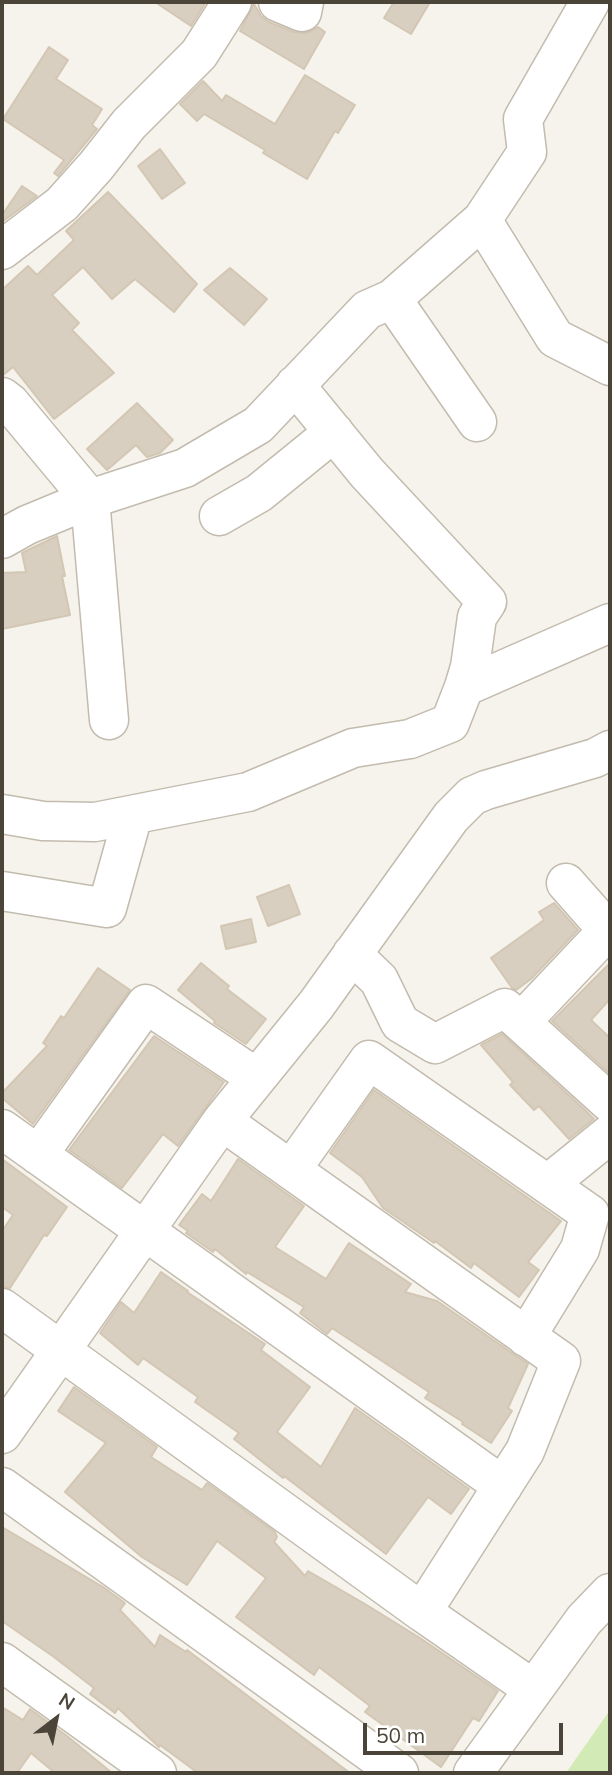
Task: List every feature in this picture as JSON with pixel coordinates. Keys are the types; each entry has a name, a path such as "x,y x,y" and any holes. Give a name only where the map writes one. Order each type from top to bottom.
{"street":[{"path":"2,250 61,204 129,124 199,54 232,2"},
{"path":"278,2 302,12 304,2"},
{"path":"2,539 27,525 90,499 185,468 258,425 367,310 392,299 482,220 527,152 523,119 590,2"},
{"path":"482,220 555,338 610,366"},
{"path":"392,299 477,422"},
{"path":"2,814 43,821 95,822 248,792 354,748 410,739 450,723 470,667 477,617 487,603 376,483 295,385"},
{"path":"2,397 90,499 109,720"},
{"path":"219,516 260,493 334,432"},
{"path":"464,687 610,623"},
{"path":"2,1434 222,1121 316,1004 451,817 472,796 595,758 610,750"},
{"path":"2,891 107,908 133,815"},
{"path":"521,1022 609,932 566,883"},
{"path":"352,954 379,980 400,1023 435,1044 505,1008 610,1103"},
{"path":"38,1154 146,1004 257,1078"},
{"path":"291,1170 369,1060 548,1184 590,1214 580,1249 527,1337"},
{"path":"222,1121 561,1361 525,1451 422,1612"},
{"path":"2,1129 503,1486"},
{"path":"548,1184 610,1134"},
{"path":"2,1308 422,1612 533,1689"},
{"path":"2,1487 400,1773"},
{"path":"473,1773 584,1620 610,1593"},
{"path":"2,1662 157,1773"}],"green space":[{"path":"610,1710 610,1773 566,1773"}],"building":[{"path":"155,2 206,2 191,26"},
{"path":"394,2 430,2 411,34 384,18"},
{"path":"254,4 261,16 269,22 294,32 307,33 318,27 325,32 304,69 240,31"},
{"path":"49,47 68,60 56,79 102,109 92,125 97,129 58,176 54,173 64,160 3,119"},
{"path":"305,75 355,105 338,133 335,131 307,179 263,153 265,150 204,114 197,121 180,104 203,81 222,101 226,95 275,124"},
{"path":"160,149 185,183 162,199 138,166"},
{"path":"22,186 37,196 2,222 2,215"},
{"path":"108,192 197,284 174,312 135,279 112,299 83,267 52,295 79,323 72,330 114,373 54,419 13,367 2,376 2,290 28,266 37,275 74,240 66,231"},
{"path":"230,268 267,299 244,325 204,290"},
{"path":"137,403 173,440 160,453 147,457 136,445 107,470 87,449"},
{"path":"57,536 70,615 2,629 2,573 26,572 22,553"},
{"path":"289,885 300,914 268,926 257,897"},
{"path":"554,903 578,930 531,979 516,990 491,958 544,920 539,912"},
{"path":"251,919 256,942 226,949 221,926"},
{"path":"201,963 229,986 227,989 266,1019 246,1044 214,1023 215,1021 178,990"},
{"path":"610,963 610,999 591,1020 610,1038 610,1074 552,1021"},
{"path":"98,968 130,990 33,1124 2,1098 2,1093 47,1046 43,1043 61,1016 64,1018"},
{"path":"502,1034 594,1119 569,1139 539,1106 534,1110 510,1085 513,1082 481,1045"},
{"path":"154,1036 224,1082 178,1146 163,1134 122,1188 69,1150"},
{"path":"374,1090 561,1221 528,1262 539,1270 519,1297 474,1263 471,1268 383,1208 362,1177 330,1153"},
{"path":"2,1159 67,1207 47,1236 44,1235 10,1288 2,1287 2,1231 13,1215 2,1207"},
{"path":"238,1159 304,1206 275,1247 326,1279 349,1243 411,1284 405,1292 437,1301 528,1364 508,1408 512,1411 491,1443 425,1398 429,1392 332,1328 327,1334 300,1313 304,1307 247,1272 246,1274 215,1249 213,1252 186,1233 188,1231 179,1225 202,1194 211,1201"},
{"path":"161,1272 265,1344 261,1350 310,1387 277,1432 321,1467 355,1408 469,1489 451,1514 428,1497 386,1554 234,1439 239,1433 195,1402 198,1397 143,1358 138,1365 100,1333 121,1302 134,1313"},
{"path":"74,1387 157,1447 151,1457 202,1490 207,1483 275,1532 277,1537 274,1542 305,1576 308,1571 365,1604 498,1691 479,1721 473,1718 441,1767 365,1712 370,1706 319,1667 314,1675 236,1617 266,1578 217,1541 187,1585 142,1557 65,1492 106,1443 58,1411"},
{"path":"2,1527 125,1603 120,1610 155,1647 160,1635 186,1652 187,1650 350,1773 198,1773 160,1745 159,1747 118,1708 115,1713 90,1694 94,1688 2,1621"},
{"path":"2,1707 23,1720 30,1709 112,1773 55,1773 31,1753 17,1773 2,1773"}]}
